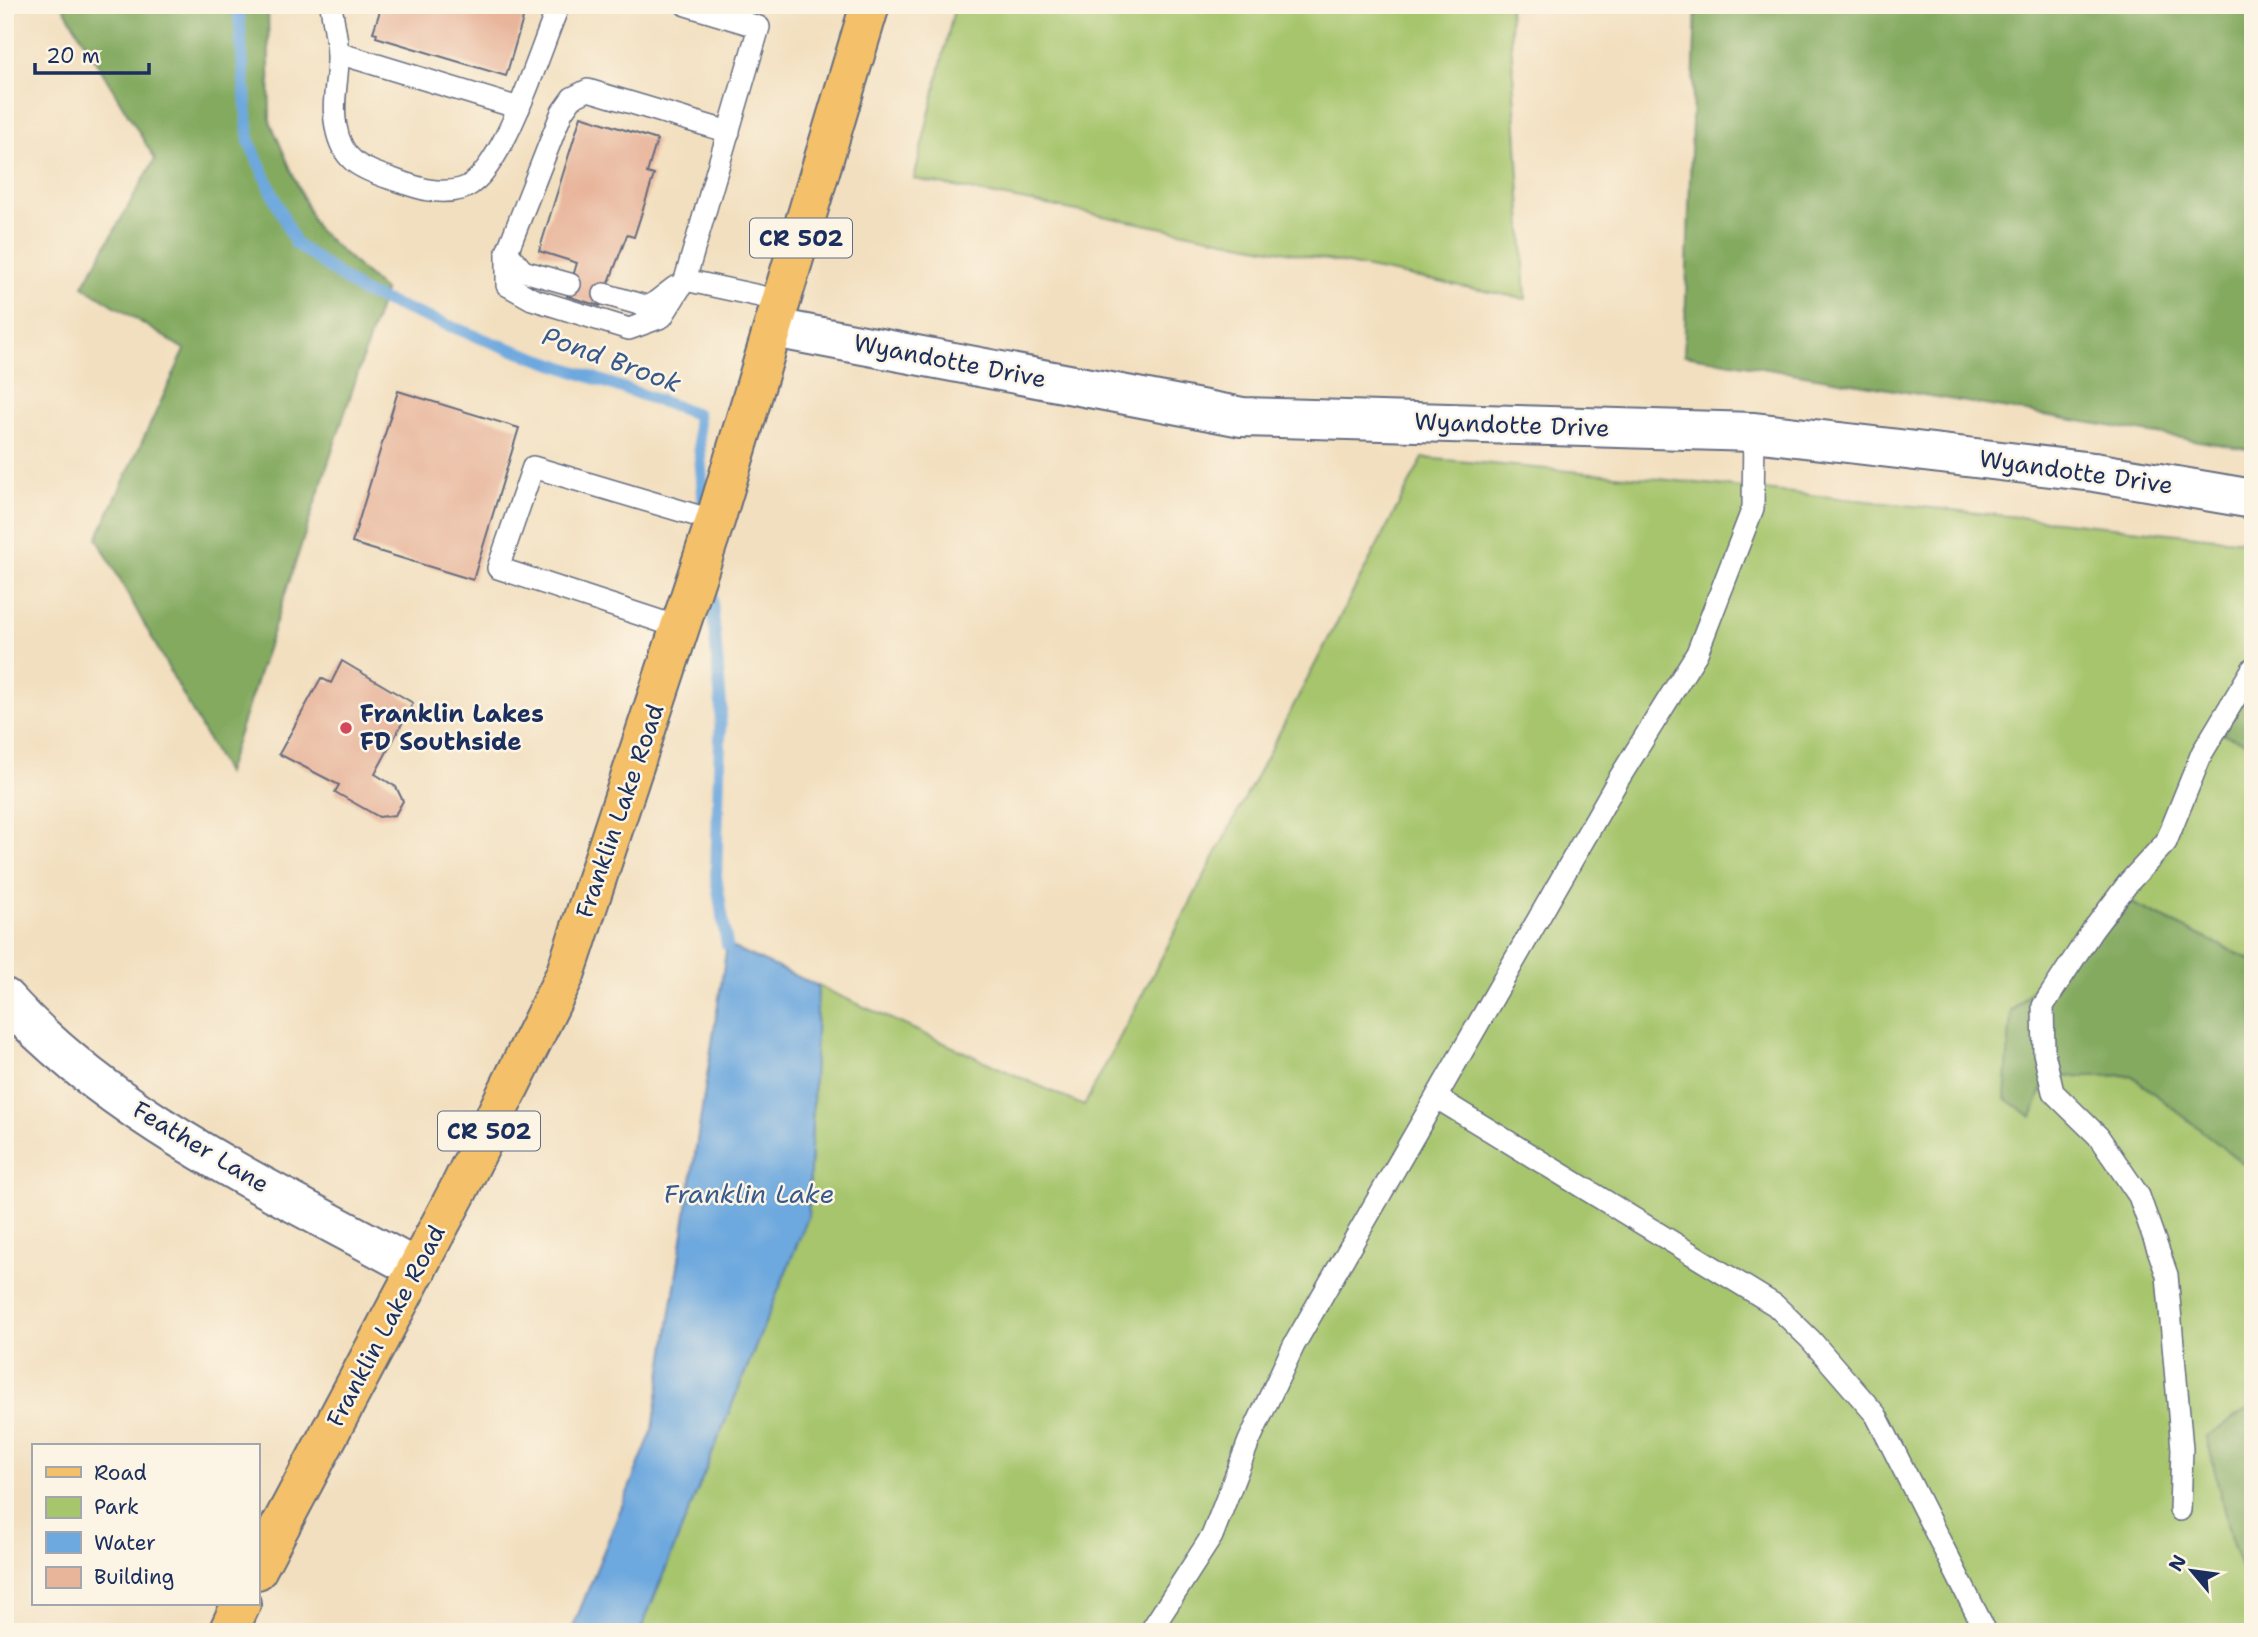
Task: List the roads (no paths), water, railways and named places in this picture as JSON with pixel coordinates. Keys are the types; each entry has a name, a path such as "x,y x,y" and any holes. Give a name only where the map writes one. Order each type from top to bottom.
{"main road":[{"name":"Franklin Lake Road","path":"259,1566 417,1269 565,975 716,521 870,5"},
{"path":"228,1632 240,1606"}],"street":[{"name":"Wyandotte Drive","path":"778,314 1242,417 1754,432 2094,472 2253,499"},
{"name":"Feather Lane","path":"5,998 85,1073 158,1126 417,1269"}],"lane":[{"path":"331,5 338,53 334,80 336,127 347,157 366,170 434,192 463,189 484,173 519,108 559,5"},
{"path":"686,5 759,27 729,132 685,280 662,317 629,329 532,299 507,285 507,252 562,111 572,98 588,90 729,132"},
{"path":"338,53 519,108"},
{"path":"507,252 523,271 570,284"},
{"path":"685,280 778,314"},
{"path":"604,294 649,307 685,280"},
{"path":"1150,1632 1212,1536 1249,1441 1294,1345 1618,780 1697,653 1753,508 1754,432"},
{"path":"681,628 498,568 533,467 716,521"},
{"path":"2180,1510 2182,1449 2167,1275 2139,1196 2098,1136 2053,1092 2044,1054 2043,1006 2092,931 2129,882 2166,842 2202,753 2253,668"},
{"path":"1437,1098 1775,1305 1810,1339 1876,1415 1986,1632"}],"water":[{"name":"Franklin Lake","path":"727,945 818,986 808,1217 640,1632 571,1632 653,1429"}],"waterway":[{"name":"Pond Brook","path":"238,5 249,141 295,243 362,292 499,345 697,414 704,509"},
{"name":"Pond Brook","path":"710,579 721,704 716,877 727,945"}],"place":[{"name":"Franklin Lakes FD Southside","path":"346,728"}]}
